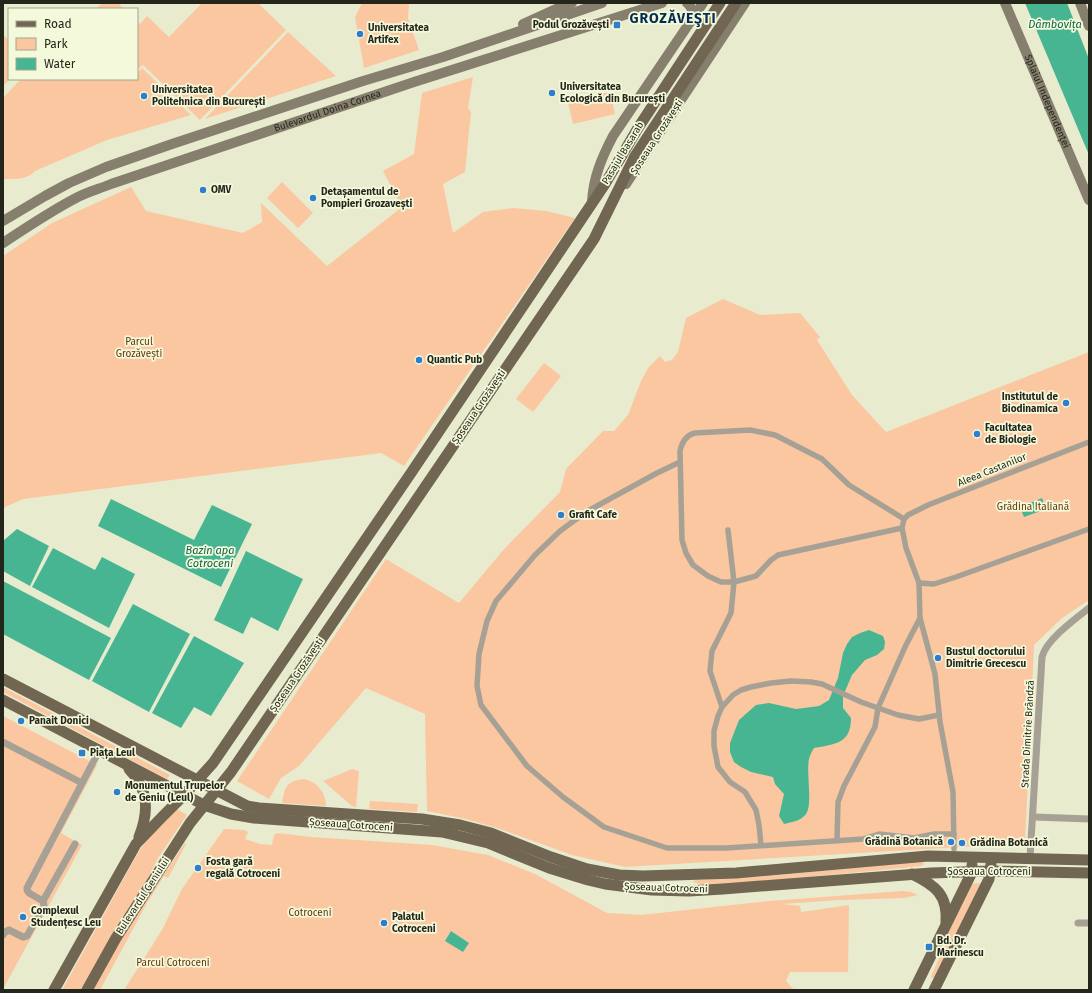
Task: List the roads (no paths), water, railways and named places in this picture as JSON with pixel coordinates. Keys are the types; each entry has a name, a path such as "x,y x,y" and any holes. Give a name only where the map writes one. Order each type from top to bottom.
{"main road":[{"name":"Bulevardul Doina Cornea","path":"499,38 526,22 556,8 572,3"},
{"name":"Bulevardul Doina Cornea","path":"3,221 63,186 106,167 363,81 443,57 602,3"},
{"name":"Bulevardul Doina Cornea","path":"3,243 36,221 78,197 111,184 414,82 662,3"},
{"path":"687,3 693,12 692,22"},
{"name":"Șoseaua Grozăvești","path":"198,781 213,763 388,506 592,202 592,191 605,152 629,111 692,22 703,3"},
{"name":"Pasajul Basarab","path":"592,202 605,184 638,128 720,3"},
{"name":"Pasajul Basarab","path":"594,239 628,168 736,3"},
{"name":"Șoseaua Grozăvești","path":"204,805 236,765 594,239 644,156 745,3"},
{"name":"Splaiul Independenței","path":"1005,3 1089,200"},
{"path":"1080,3 1089,26"},
{"name":"Șoseaua Cotroceni","path":"3,679 242,804 258,808 422,819 460,825 491,833 572,864 605,872 630,876 675,876 736,873 928,856 1089,860"},
{"name":"Șoseaua Cotroceni","path":"3,700 184,795 204,805 231,814 254,818 442,832 488,843 549,868 588,880 633,888 689,891 911,874 991,871 1089,873"},
{"path":"54,990 136,844 145,820 145,800 139,782 124,764"},
{"path":"136,844 198,781"},
{"name":"Bulevardul Geniului","path":"86,990 129,918 190,823 204,805"},
{"path":"914,990 972,872 972,857"},
{"path":"934,990 989,879 992,857"},
{"path":"911,874 928,882 940,895 945,903 947,912 946,926"}],"street":[{"path":"902,528 778,555 771,560 756,576 734,582 721,582 708,576 693,565 686,553 682,540 680,462 682,442 690,434 750,430 775,435 822,459 849,485 904,520 902,528 906,548 919,582 920,618 935,674 940,715 953,792 954,849"},
{"name":"Aleea Castanilor","path":"904,520 908,515 928,505 1089,442"},
{"path":"680,462 586,512 560,531 535,555 496,602 487,621 479,654 477,686 481,705 527,766 563,797 604,827 667,848 726,848 863,839 879,834 914,838 934,834 954,834"},
{"path":"919,582 934,584 956,578 1089,529"},
{"path":"722,708 710,671 712,651 731,613 734,582 728,530"},
{"name":"Strada Dimitrie Brândză","path":"1030,858 1034,817 1041,664 1043,650 1089,608"},
{"path":"836,840 838,802 844,786 875,727 878,708 904,647 920,618"},
{"path":"761,845 756,810 744,792 730,782 718,767 714,746 714,731 718,716 722,708 734,695 751,686 791,681 811,682 822,684 831,689 898,715 919,719 940,715"},
{"path":"3,742 82,783"},
{"path":"43,901 29,894 27,888 99,751"},
{"path":"1034,817 1089,819"},
{"path":"3,935 9,930 23,937 27,936 44,906 43,901 74,844"},
{"path":"1078,923 1089,923"}],"water":[{"name":"Dâmbovița","path":"1025,3 1067,3 1089,59 1089,155"},
{"path":"1042,498 1046,509 1024,517 1020,507"},
{"name":"Bazin apa Cotroceni","path":"111,499 194,540 212,505 252,524 221,587 98,526"},
{"path":"17,529 49,546 30,586 3,571 3,541"},
{"path":"53,548 95,570 102,557 135,574 109,628 32,587"},
{"name":"Bazin apa Cotroceni","path":"246,551 303,579 278,631 251,617 243,634 214,620"},
{"path":"3,581 111,638 89,680 3,634"},
{"path":"133,604 190,634 149,712 92,681"},
{"path":"869,630 883,636 885,642 884,649 877,655 865,660 852,675 843,696 843,708 851,718 848,733 845,738 835,744 814,748 809,758 808,765 808,810 802,818 784,824 779,816 784,794 775,784 773,777 751,772 734,762 730,752 730,743 739,720 756,705 769,703 796,709 819,706 829,700 838,678 843,653 847,644 852,637"},
{"path":"194,636 244,663 211,716 194,707 181,728 152,713"},
{"path":"451,931 469,943 463,952 445,941"}],"place":[{"name":"Podul Grozăvești","path":"617,25"},
{"name":"Universitatea Artifex","path":"360,34"},
{"name":"Universitatea Ecologică din București","path":"552,93"},
{"name":"Universitatea Politehnica din București","path":"144,96"},
{"name":"OMV","path":"203,190"},
{"name":"Detașamentul de Pompieri Grozavești","path":"313,198"},
{"name":"Quantic Pub","path":"419,360"},
{"name":"Institutul de Biodinamica","path":"1066,403"},
{"name":"Facultatea de Biologie","path":"977,434"},
{"name":"Grafit Cafe","path":"561,515"},
{"name":"Bustul doctorului Dimitrie Grecescu","path":"938,658"},
{"name":"Panait Donici","path":"21,721"},
{"name":"Piața Leul","path":"82,753"},
{"name":"Monumentul Trupelor de Geniu (Leul)","path":"117,792"},
{"name":"Grădină Botanică","path":"951,842"},
{"name":"Grădina Botanică","path":"962,843"},
{"name":"Fosta gară regală Cotroceni","path":"198,868"},
{"name":"Complexul Studențesc Leu","path":"23,917"},
{"name":"Palatul Cotroceni","path":"384,923"},
{"name":"Bd. Dr. Marinescu","path":"929,947"}],"district":[{"name":"GROZĂVEŞTI","path":"673,18"}],"park label":[{"name":"Parcul Grozăvești","path":"139,348"},
{"name":"Grădina Italiană","path":"1033,507"},
{"name":"Cotroceni","path":"310,913"},
{"name":"Parcul Cotroceni","path":"173,963"}]}
